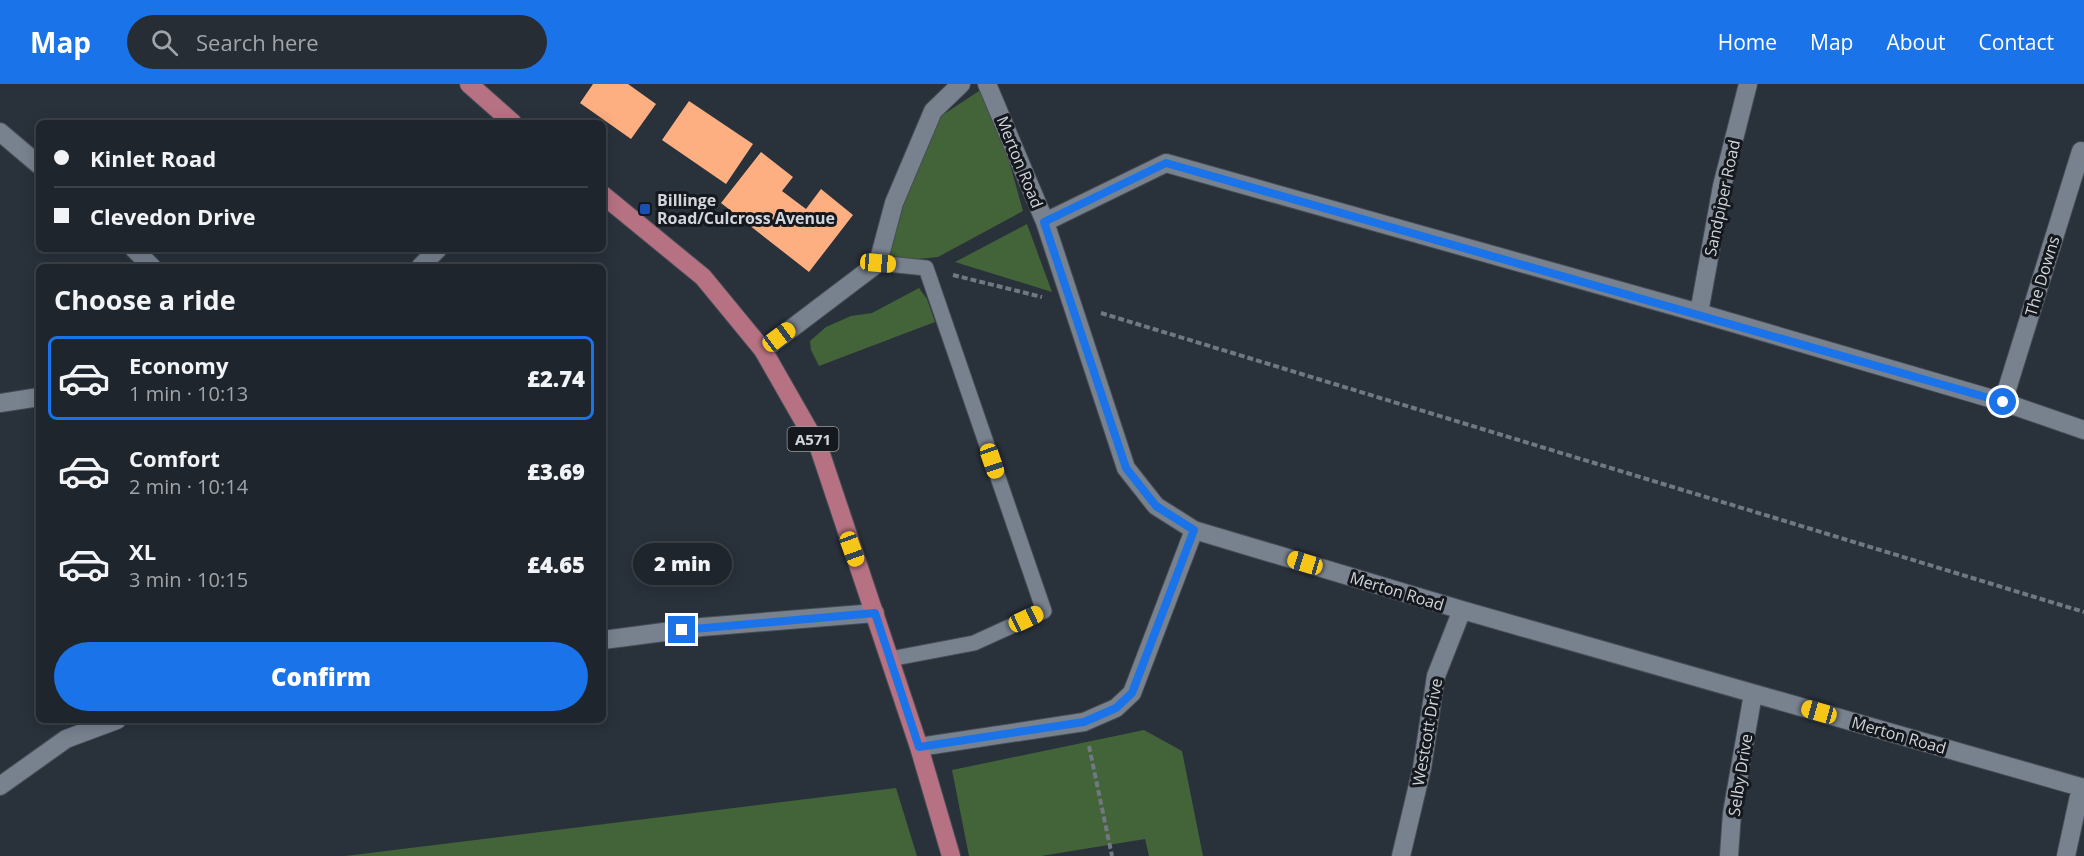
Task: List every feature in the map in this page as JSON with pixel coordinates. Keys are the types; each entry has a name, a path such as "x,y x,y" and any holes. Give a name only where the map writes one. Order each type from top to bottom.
{"main road":[{"path":"469,84 510,120"},
{"name":"A571","path":"606,197 703,277 763,350 819,448 919,747 951,856"}],"street":[{"path":"763,350 878,263 894,203 933,111 961,84"},
{"name":"Merton Road","path":"987,84 1044,222 1074,305 1126,468 1156,506 1194,530 1462,610 2082,787"},
{"name":"Sandpiper Road","path":"1699,313 1722,186 1748,84"},
{"path":"0,132 36,162"},
{"name":"The Downs","path":"2003,402 2081,151"},
{"path":"1044,222 1166,163 1699,313 2003,402 2084,430"},
{"path":"137,252 149,264"},
{"path":"423,264 435,252"},
{"path":"0,403 36,397"},
{"path":"919,747 1084,722 1116,708 1132,693 1194,530"},
{"name":"Westcott Drive","path":"1401,856 1422,768 1436,675 1462,610"},
{"path":"606,640 702,627 875,613"},
{"name":"Selby Drive","path":"1729,856 1732,813 1753,694"},
{"path":"0,786 66,739 109,723"},
{"path":"2066,856 2082,787"}],"lane":[{"path":"878,263 926,268 1044,611 974,643 890,659"}],"path":[{"path":"926,268 1074,305 2084,612"},
{"path":"1084,722 1112,856"}],"green space":[{"path":"988,85 1023,211 938,257 878,263 938,118"},
{"path":"1027,224 1052,292 955,262"},
{"path":"919,288 927,299 935,322 819,366 811,350 810,341 826,327 851,316 872,313"},
{"path":"1144,730 1182,751 1203,856 1149,856 1145,839 1041,856 969,856 952,770"},
{"path":"896,788 917,856 345,856"}],"building":[{"path":"593,84 628,84 656,104 631,139 580,103"},
{"path":"689,101 753,144 726,184 662,140"},
{"path":"761,152 793,177 782,191 806,209 821,189 853,215 809,272 721,203"}],"place":[{"name":"Billinge Road/Culcross Avenue","path":"645,209"}],"route":[{"path":"682,630 875,613 919,747 1084,722 1116,708 1132,693 1194,530 1156,506 1126,468 1074,305 1044,222 1166,163 1699,313 2003,402"}]}
